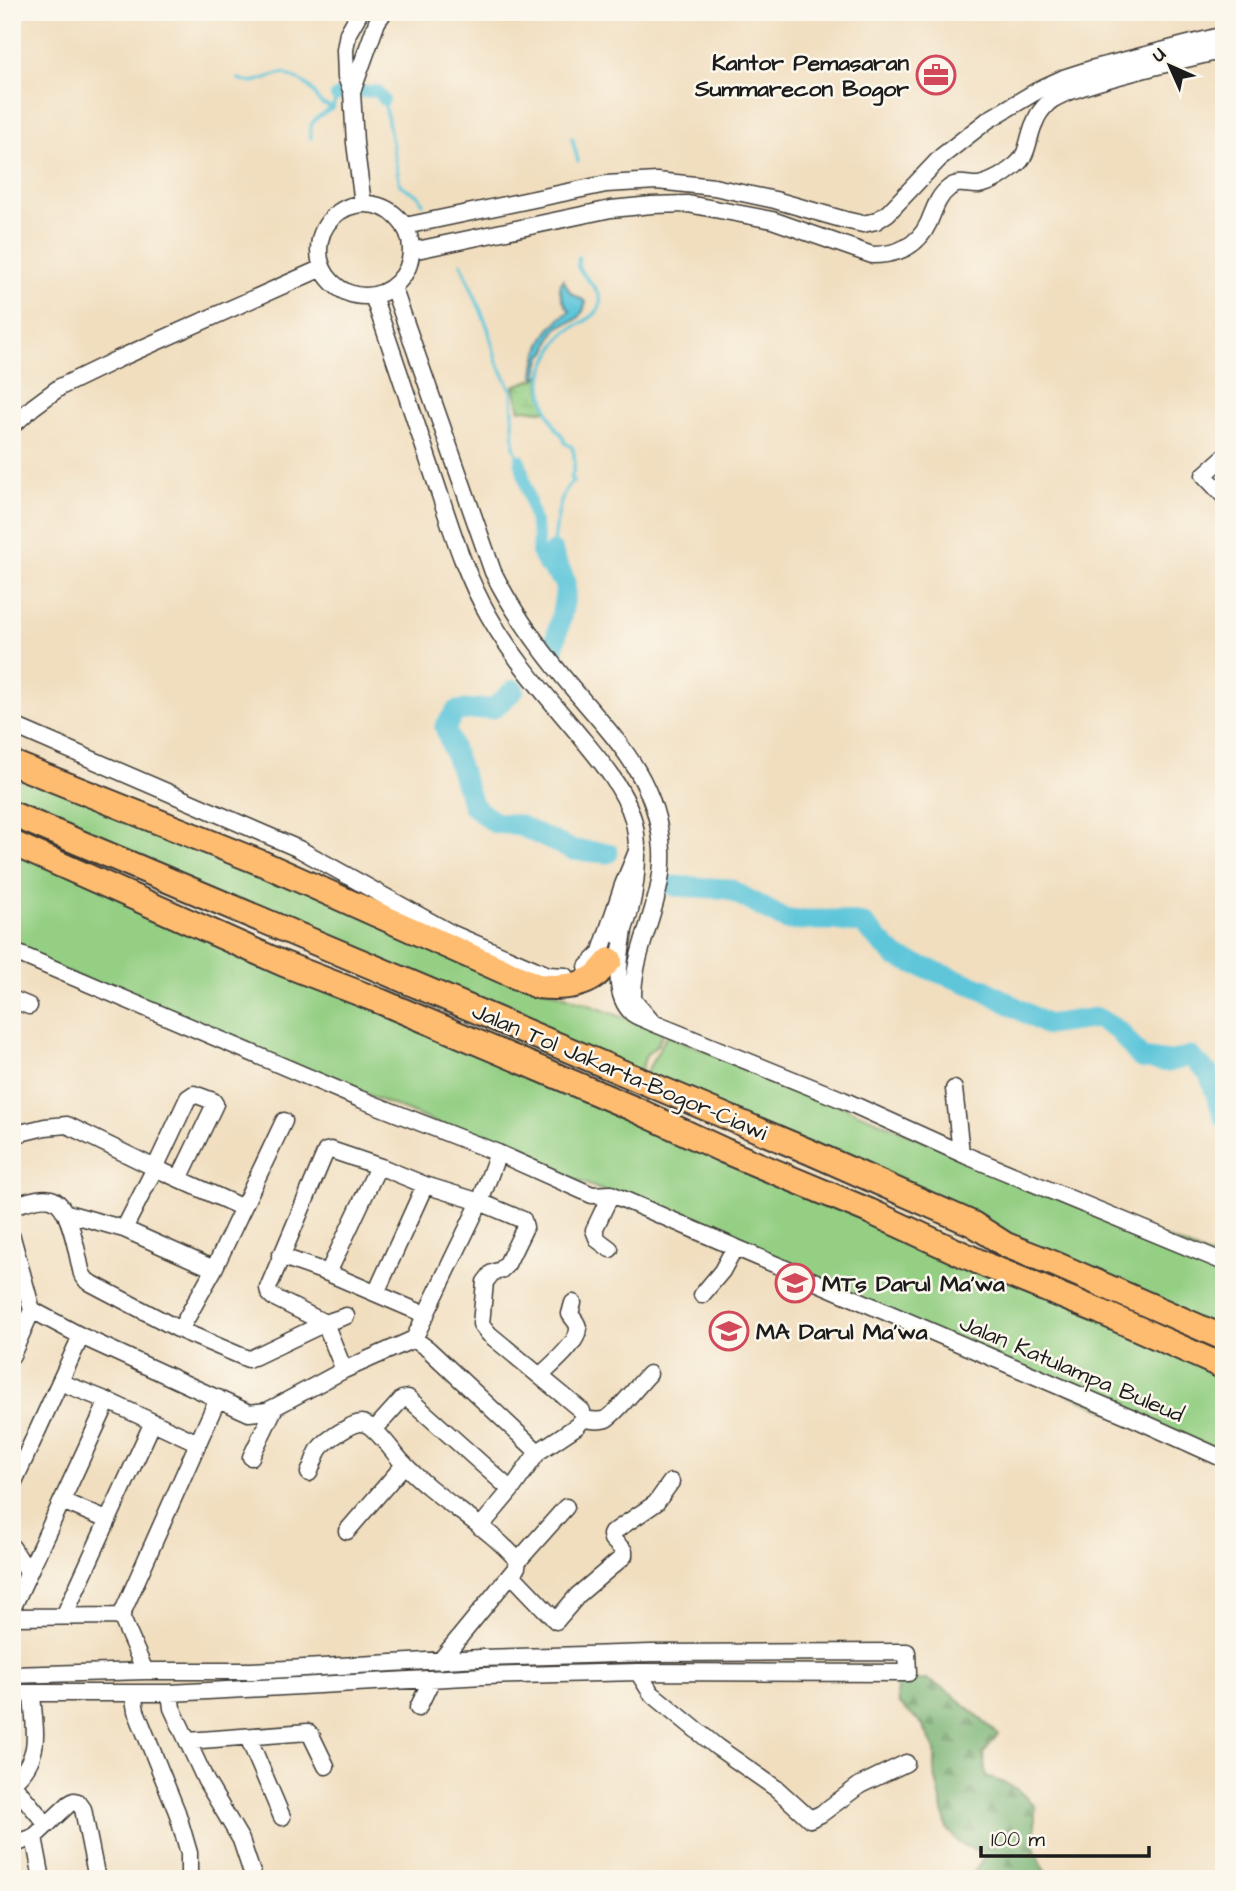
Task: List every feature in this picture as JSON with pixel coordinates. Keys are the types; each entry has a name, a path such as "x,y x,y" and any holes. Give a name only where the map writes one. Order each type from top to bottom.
{"highway":[{"path":"12,763 264,864 537,986 578,984 594,977 610,960"},
{"name":"Jalan Tol Jakarta–Bogor–Ciawi","path":"12,814 810,1152 973,1224 1006,1245 1224,1338"},
{"name":"Jalan Tol Jakarta–Bogor–Ciawi","path":"12,843 284,964 382,1002 632,1108 1224,1367"}],"street":[{"path":"360,12 348,33 345,50 346,77 352,92 363,204"},
{"path":"352,92 377,22 384,12"},
{"path":"348,33 369,44"},
{"path":"411,251 611,209 688,204 772,220 872,255 889,255 912,245 927,227 941,195 957,183 977,185 994,181 1019,163 1045,95 1066,77 1224,34"},
{"path":"405,226 606,184 657,181 714,187 863,224 876,221 888,213 942,156 988,120 1045,95 1072,91 1224,50"},
{"path":"942,156 957,183"},
{"path":"363,204 387,209 397,216 410,238 409,265 403,277 393,287 373,296 356,296 341,290 328,279 319,256 323,231 339,212 350,206 363,204"},
{"path":"12,426 60,387 322,268"},
{"path":"393,287 493,572 506,598 631,758 654,805 662,850 659,890 632,980 633,1000 653,1023"},
{"path":"373,296 474,587 502,637 617,785 633,818 638,849 634,890 624,930 618,975 622,997 632,1013 1224,1262"},
{"path":"1224,457 1204,475 1224,496"},
{"path":"581,738 600,721"},
{"path":"12,726 299,849 451,933 548,975 565,976 578,972 600,954 638,849"},
{"path":"610,960 624,930"},
{"path":"12,951 360,1099 498,1153 480,1202 414,1339 344,1370 267,1411 249,1413 81,1336 32,1310"},
{"path":"12,999 29,1006"},
{"path":"954,1090 961,1153"},
{"path":"124,1229 189,1096 194,1094 215,1104 179,1179"},
{"path":"180,1329 214,1269 284,1121"},
{"path":"12,1135 67,1125 243,1208"},
{"path":"344,1370 325,1323 272,1297 268,1288 326,1151 331,1150 480,1202 518,1216 525,1223 507,1264 492,1273 485,1282 481,1324 489,1334 582,1411 583,1419 538,1452 480,1527"},
{"name":"Jalan Katulampa Buleud","path":"498,1153 592,1195 611,1194 1224,1459"},
{"path":"328,1273 376,1171 381,1167"},
{"path":"376,1293 425,1185"},
{"path":"610,1249 598,1240 594,1230 611,1194"},
{"path":"12,1206 38,1199 58,1202 67,1213 84,1279 180,1329 251,1358 325,1323 346,1317"},
{"path":"67,1213 124,1229 214,1269"},
{"path":"12,1237 32,1310 12,1355"},
{"path":"702,1295 722,1272 735,1247"},
{"path":"280,1255 426,1315"},
{"path":"540,1377 573,1342 578,1332 576,1322 570,1314 573,1303"},
{"path":"12,1486 81,1336"},
{"path":"414,1339 538,1452"},
{"path":"583,1419 605,1419 649,1374"},
{"path":"60,1382 198,1443"},
{"path":"145,1671 121,1616 218,1398"},
{"path":"374,1430 402,1399 408,1398 511,1490"},
{"path":"12,1609 107,1401"},
{"path":"251,1457 275,1407"},
{"path":"64,1616 153,1422"},
{"path":"309,1473 320,1448 334,1436 358,1423 366,1424 404,1465 480,1527 556,1621 578,1595 624,1556 624,1551 612,1539 612,1533 656,1503 671,1482"},
{"path":"347,1531 404,1465"},
{"path":"62,1501 107,1520"},
{"path":"440,1661 514,1567 566,1507"},
{"path":"12,1547 28,1572"},
{"path":"12,1617 121,1616"},
{"path":"12,1693 170,1693 432,1679 638,1672 908,1673 907,1652 651,1653 252,1671 13,1672"},
{"path":"252,1671 252,1689"},
{"path":"638,1672 651,1693 717,1747 777,1789 810,1819 860,1785 906,1763"},
{"path":"418,1707 432,1679"},
{"path":"32,1693 36,1736 33,1756 28,1768 12,1783 47,1825"},
{"path":"133,1693 136,1711 183,1831 189,1853 189,1879"},
{"path":"170,1693 172,1708 205,1781 241,1840 254,1879"},
{"path":"188,1741 308,1732 326,1766"},
{"path":"248,1737 282,1817"},
{"path":"12,1845 34,1837 72,1802 76,1802 83,1809 97,1879"},
{"path":"34,1837 42,1879"}],"green space":[{"path":"542,374 541,388 547,410 520,410 514,386"},
{"path":"12,763 537,986 663,1032 658,1044 646,1055 640,1073 12,814"},
{"path":"12,843 1224,1367 1224,1462 611,1194 12,950"},
{"path":"667,1035 1224,1262 1224,1338 645,1075"},
{"path":"896,1680 927,1680 947,1690 998,1734 983,1754 986,1776 1016,1788 1035,1806 1035,1851 1050,1879 976,1879 974,1871 987,1855 959,1843 947,1829 935,1774 935,1750 922,1724 898,1703"}],"water":[{"path":"563,279 570,292 586,302 576,320 563,324 555,331 542,355 537,378 534,376 535,365 540,347 548,331 570,311 560,292"}],"waterway":[{"path":"239,79 250,82 284,73 308,86 322,104 333,108 336,96"},
{"path":"336,96 342,93 377,91 384,100"},
{"path":"384,100 400,185 419,196 423,203"},
{"path":"311,138 313,122 333,108"},
{"path":"572,138 578,161"},
{"path":"553,552 561,502 564,493 574,481 571,478 574,459 572,447 565,443 549,414 542,378 547,361 564,334 593,315 600,305 596,290 578,267 579,257"},
{"path":"461,263 488,328 497,362 512,391 514,448 520,460"},
{"path":"520,460 538,536 537,553 544,567 565,588"},
{"path":"553,552 564,579 565,590 553,650"},
{"path":"514,690 494,708 456,711 445,727 473,806 495,823 518,825 572,850 608,853"},
{"path":"674,886 729,889 786,920 834,920 863,924 896,957 983,989 1047,1025 1097,1018 1119,1031 1141,1058 1169,1062 1190,1056 1209,1074 1224,1117"}],"place":[{"name":"Kantor Pemasaran Summarecon Bogor","path":"936,75"},
{"name":"MTs Darul Ma'wa","path":"795,1283"},
{"name":"MA Darul Ma'wa","path":"729,1331"}]}
